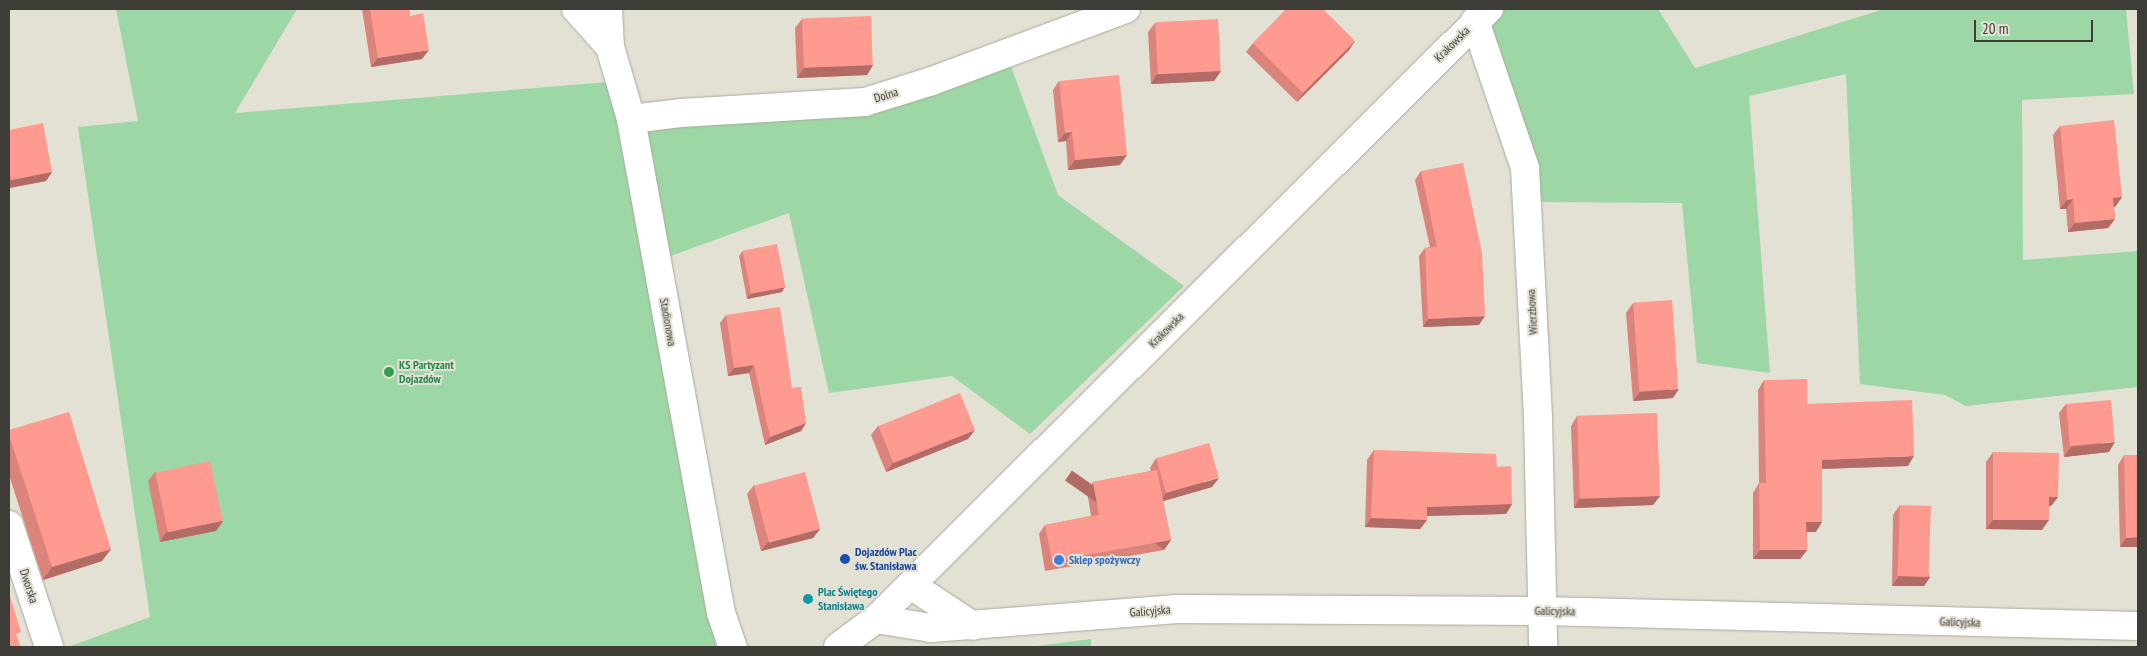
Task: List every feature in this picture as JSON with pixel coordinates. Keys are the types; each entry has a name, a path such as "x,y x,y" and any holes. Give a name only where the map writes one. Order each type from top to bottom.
{"street":[{"name":"Stadionowa","path":"576,9 583,13 610,47 632,119 721,613 733,647"},
{"path":"608,9 610,47"},
{"name":"Dolna","path":"632,119 681,113 865,102 932,81 1126,9"},
{"name":"Krakowska","path":"838,647 876,619 911,585 1482,15"},
{"name":"Wierzbowa","path":"1482,15 1524,168 1538,420 1543,647"},
{"name":"Dworska","path":"9,525 50,647"},
{"path":"911,585 973,626"},
{"name":"Galicyjska","path":"876,619 931,628 1177,609 1541,611 2138,626"}],"green space":[{"name":"KS Partyzant Dojazdów","path":"116,9 297,9 235,113 609,82 716,647 68,647 150,617 78,127 138,121"},
{"path":"1502,9 1658,9 1695,68 1884,9 2126,9 2134,94 2022,100 2023,260 2138,251 2138,387 1966,406 1945,395 1860,384 1846,74 1749,96 1770,373 1697,363 1682,203 1537,202 1486,23"},
{"path":"1009,61 1058,195 1184,286 1030,434 952,376 829,393 789,213 668,257 646,126 864,111"},
{"path":"1091,639 1091,647 1029,647"}],"building":[{"path":"370,9 409,9 410,16 423,13 429,50 378,58"},
{"path":"1286,9 1323,9 1355,41 1303,93 1253,43"},
{"path":"871,16 873,65 804,67 802,18"},
{"path":"1218,19 1221,71 1158,74 1155,22"},
{"path":"1119,75 1127,155 1075,160 1072,132 1065,133 1059,81"},
{"path":"2114,120 2122,197 2113,198 2115,219 2075,223 2073,199 2067,200 2060,126"},
{"path":"43,123 52,172 11,180 9,130"},
{"path":"1463,163 1482,253 1485,316 1428,319 1425,248 1437,247 1421,171"},
{"path":"777,244 785,287 751,294 743,251"},
{"path":"1672,300 1678,389 1639,392 1633,303"},
{"path":"780,307 792,388 801,387 806,423 770,437 754,365 734,368 726,315"},
{"path":"1807,379 1807,404 1912,400 1914,456 1822,460 1822,522 1806,522 1807,550 1760,550 1759,483 1766,483 1764,380"},
{"path":"960,393 975,430 893,463 878,426"},
{"path":"2111,400 2115,442 2070,446 2066,404"},
{"path":"69,412 111,549 52,567 9,430"},
{"path":"1657,413 1660,496 1580,499 1577,416"},
{"path":"1209,443 1219,478 1166,493 1156,458"},
{"path":"1374,450 1496,454 1497,467 1511,466 1512,504 1427,507 1427,520 1371,518"},
{"path":"1993,452 2059,453 2058,497 2049,497 2049,520 1993,520"},
{"path":"2124,455 2138,455 2138,537 2126,538"},
{"path":"210,461 223,521 168,532 155,473"},
{"path":"1157,470 1171,540 1052,561 1045,525 1099,515 1093,482"},
{"path":"805,472 820,529 769,543 754,486"},
{"path":"1900,505 1931,506 1929,577 1898,576"},
{"path":"9,593 21,632 16,634 21,647 9,647"}],"place":[{"name":"KS Partyzant Dojazdów","path":"389,372"},
{"name":"Dojazdów Plac św. Stanisława","path":"845,559"},
{"name":"Sklep spożywczy","path":"1059,560"},
{"name":"Plac Świętego Stanisława","path":"808,599"}]}
